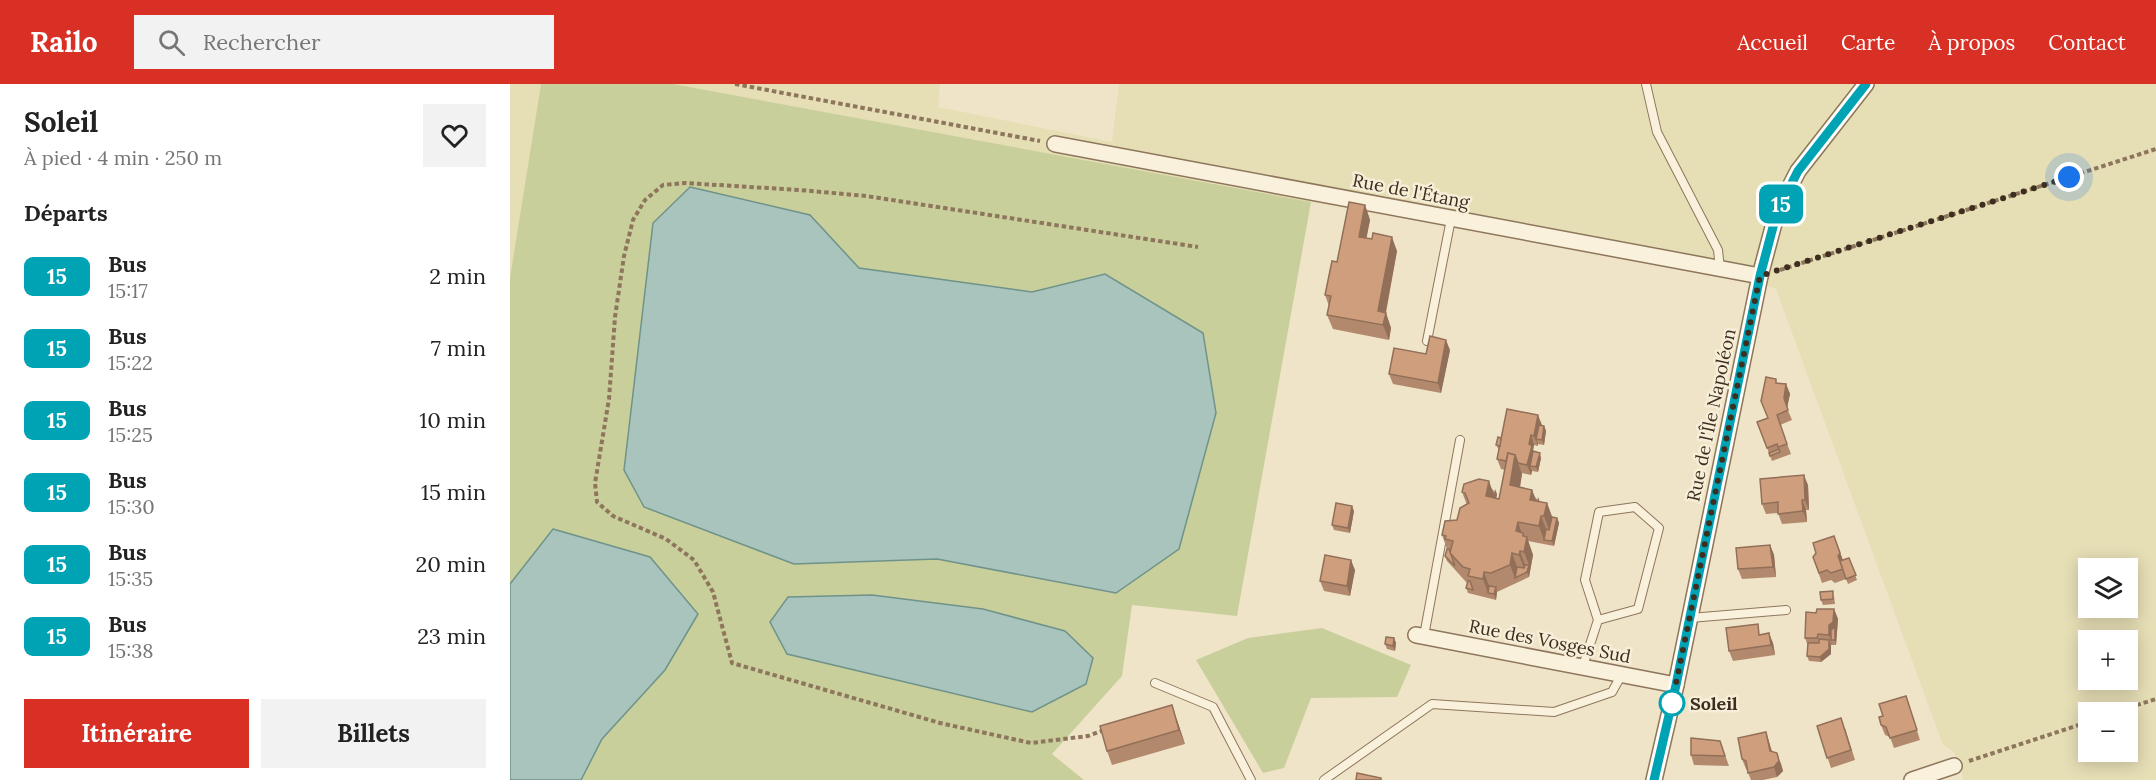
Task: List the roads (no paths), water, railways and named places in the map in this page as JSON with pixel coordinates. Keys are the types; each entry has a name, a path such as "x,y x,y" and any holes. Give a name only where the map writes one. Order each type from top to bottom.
{"street":[{"name":"Rue de l'Île Napoléon","path":"1654,780 1676,685 1760,276 1777,212 1798,171 1866,84"},
{"name":"Rue de l'Étang","path":"1055,144 1760,276"},
{"name":"Rue des Vosges Sud","path":"1420,635 1676,685"},
{"path":"1912,780 1954,766"}],"lane":[{"path":"1646,84 1657,132 1719,250 1719,269"},
{"path":"1427,341 1451,219"},
{"path":"1420,635 1460,440"},
{"path":"1583,666 1598,620 1585,580 1599,512 1635,507 1659,528 1638,609 1598,620"},
{"path":"1690,618 1786,610"},
{"path":"1324,780 1432,704 1554,711 1611,692 1622,674"},
{"path":"1155,683 1213,707 1251,780"}],"water":[{"path":"690,187 810,215 859,268 1032,292 1105,274 1203,333 1216,413 1179,549 1116,593 937,559 794,564 644,507 624,470 653,223"},
{"path":"553,529 650,557 698,614 665,670 602,739 581,780 510,780 510,584"},
{"path":"872,595 983,609 1065,631 1093,658 1086,684 1032,712 787,654 770,622 788,597"}],"place":[{"name":"Soleil","path":"1672,703"}]}
